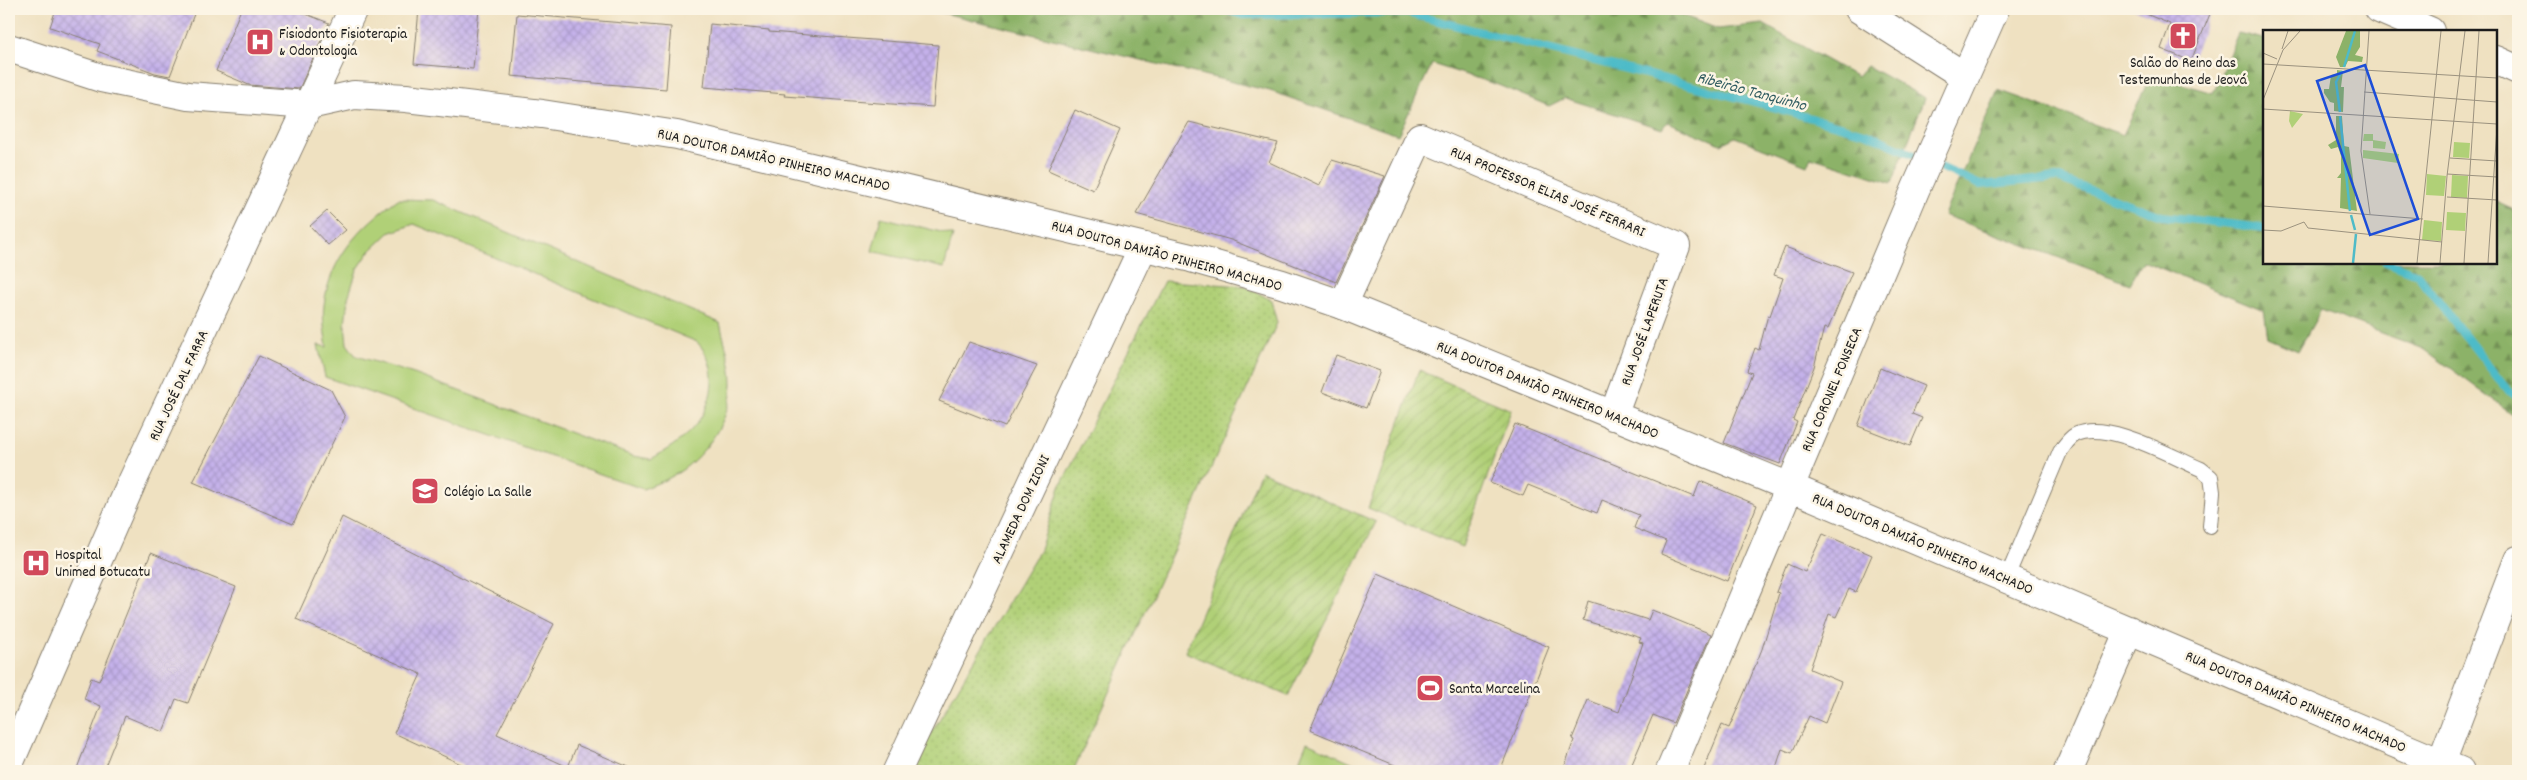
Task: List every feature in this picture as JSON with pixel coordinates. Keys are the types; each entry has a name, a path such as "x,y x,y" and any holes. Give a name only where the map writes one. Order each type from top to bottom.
{"street":[{"name":"RUA JOSÉ DAL FARRA","path":"9,764 132,482 354,9"},
{"path":"1859,9 1964,76"},
{"name":"RUA CORONEL FONSECA","path":"1670,771 1916,188 1995,9"},
{"path":"2379,9 2428,30"},
{"name":"RUA DOUTOR DAMIÃO PINHEIRO MACHADO","path":"9,48 101,78 188,96 309,104 354,95 406,98 542,114 677,135 1143,247 1282,284 1343,305 1790,487 2006,577 2447,769"},
{"path":"2497,60 2518,70"},
{"name":"RUA PROFESSOR ELIAS JOSÉ FERRARI","path":"1343,305 1420,137 1676,246"},
{"name":"RUA JOSÉ LAPERUTA","path":"1613,416 1676,246"},
{"name":"ALAMEDA DOM ZIONI","path":"897,771 1143,247"},
{"path":"2447,769 2518,560"},
{"path":"2068,771 2129,630"}],"lane":[{"path":"2006,577 2060,452 2073,435 2089,430 2108,431 2201,469 2211,478 2213,492 2210,526"}],"green space":[{"path":"927,9 1674,9 1679,14 1718,29 1763,24 1857,77 1867,66 1925,98 1892,183 1811,157 1807,165 1735,137 1721,144 1667,122 1662,129 1565,98 1549,106 1498,85 1432,64 1398,135 1270,91"},
{"path":"2238,33 2263,39 2263,264 2497,264 2497,202 2518,212 2518,418 2424,349 2321,310 2298,351 2268,338 2264,310 2143,261 2130,284 1944,215 1998,90 2123,135 2151,75 2213,93"},
{"path":"398,199 433,200 720,323 729,360 732,384 727,411 713,438 704,450 683,470 668,479 643,489 325,377 318,345 327,347 323,310 327,288 340,257 349,244 384,209","holes":["414,224 697,342 705,352 712,374 710,398 700,419 692,429 672,446 651,459 633,456 414,374 356,356 347,344 345,324 348,298 357,270 370,251 389,233"]},
{"path":"881,217 953,235 944,268 872,251"},
{"path":"1164,281 1245,286 1271,300 1277,323 1073,771 928,771 913,764 1040,550 1060,487"},
{"path":"1419,370 1511,410 1462,547 1368,508"},
{"path":"1261,471 1376,522 1288,696 1185,652"},
{"path":"1307,742 1371,771 1295,771"}],"building":[{"path":"56,9 196,9 170,76 155,73 97,51 100,44 50,27"},
{"name":"Fisiodonto Fisioterapia & Odontologia","path":"241,9 293,9 329,23 299,89 249,85 216,71"},
{"path":"419,9 479,9 473,69 414,64"},
{"name":"Salão do Reino das Testemunhas de Jeová","path":"2134,9 2212,9 2191,61 2161,49 2170,24"},
{"path":"517,14 671,27 666,89 511,76"},
{"path":"710,24 769,30 769,32 938,45 933,107 784,96 785,94 704,87"},
{"path":"1075,110 1120,130 1093,190 1048,170"},
{"path":"1189,122 1278,143 1269,162 1319,186 1332,160 1385,176 1336,282 1231,240 1136,214"},
{"path":"327,211 346,230 328,245 310,226"},
{"path":"1785,247 1852,272 1828,329 1824,328 1814,367 1793,420 1797,422 1780,464 1724,443 1752,373 1747,371 1755,348 1759,350 1768,315 1770,316 1783,278 1774,275"},
{"path":"969,342 1037,366 1005,427 939,401"},
{"path":"1336,355 1380,371 1366,408 1322,392"},
{"path":"259,356 331,390 345,417 293,524 193,482"},
{"path":"1880,368 1924,386 1912,414 1922,418 1910,446 1858,426"},
{"path":"1515,424 1694,497 1700,481 1757,505 1727,581 1661,554 1666,541 1634,528 1639,515 1602,500 1597,513 1528,485 1523,496 1490,483"},
{"path":"342,517 554,624 497,734 568,767 577,745 638,771 460,771 463,765 394,733 421,674 296,619"},
{"path":"1823,534 1872,555 1856,592 1849,589 1836,617 1829,614 1810,669 1841,682 1825,723 1809,716 1792,753 1782,749 1775,771 1703,771 1722,725 1729,728 1746,689 1762,649 1779,593 1776,592 1787,564 1805,572"},
{"path":"151,553 236,587 188,703 176,699 163,732 125,716 103,771 76,771 101,706 84,699 91,678 99,681"},
{"name":"Santa Marcelina","path":"1378,574 1549,647 1500,771 1409,771 1310,730"},
{"path":"1588,601 1648,620 1652,610 1711,634 1673,723 1653,715 1629,771 1563,771 1574,740 1572,739 1588,700 1619,712 1643,643 1639,642 1641,638 1583,620"}],"waterway":[{"name":"Ribeirão Tanquinho","path":"1223,9 1242,15 1407,13 1747,100 1868,134 1980,185 2057,178 2162,216 2263,228"},
{"name":"Ribeirão Tanquinho","path":"2391,264 2417,274 2508,391 2518,398"}],"place":[{"name":"Salão do Reino das Testemunhas de Jeová","path":"2183,36"},
{"name":"Fisiodonto Fisioterapia & Odontologia","path":"260,42"},
{"name":"Colégio La Salle","path":"425,491"},
{"name":"Hospital Unimed Botucatu","path":"36,563"},
{"name":"Santa Marcelina","path":"1430,688"}]}
